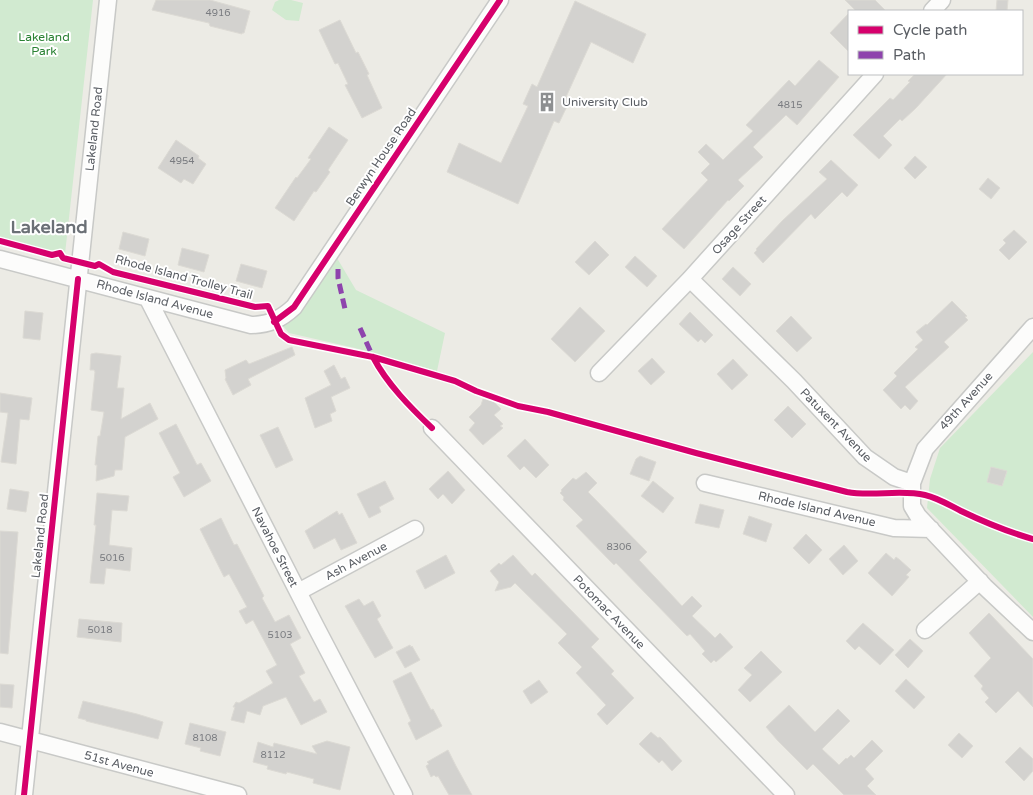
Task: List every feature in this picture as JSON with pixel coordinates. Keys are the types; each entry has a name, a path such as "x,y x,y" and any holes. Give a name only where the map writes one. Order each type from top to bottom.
{"street":[{"name":"Lakeland Road","path":"24,795 108,0"},
{"name":"Berwyn House Road","path":"251,325 274,322 294,306 500,0"},
{"path":"933,10 942,0"},
{"name":"Osage Street","path":"599,373 690,278 874,75"},
{"name":"Rhode Island Avenue","path":"0,259 251,325"},
{"name":"Patuxent Avenue","path":"690,278 794,381 865,457 894,477 912,483"},
{"name":"Navahoe Street","path":"148,298 404,795"},
{"name":"49th Avenue","path":"912,483 925,449 1033,327"},
{"name":"Potomac Avenue","path":"432,428 786,795"},
{"name":"Rhode Island Avenue","path":"705,483 894,528 931,530"},
{"path":"912,483 912,506 918,516 980,582 1033,632"},
{"name":"Ash Avenue","path":"298,592 415,529"},
{"path":"925,630 980,582"},
{"name":"51st Avenue","path":"0,732 238,795"}],"green space":[{"name":"Lakeland Park","path":"0,0 93,0 65,254 0,238"},
{"path":"279,0 303,3 299,21 286,20 272,10 275,2"},
{"path":"337,258 356,290 445,333 437,371 355,348 289,333 283,326 306,303"},
{"path":"1033,352 1033,617 927,508 930,479 940,448"}],"building":[{"path":"156,0 210,0 250,11 244,33 242,34 210,26 209,23 152,10"},
{"path":"845,0 875,0 885,10 855,10"},
{"path":"997,0 1008,0 1007,10 996,10"},
{"name":"University Club","path":"575,1 646,34 633,63 591,42 566,97 570,100 559,123 554,121 518,204 447,172 459,143 501,163 528,106 523,104 532,84 537,87"},
{"path":"848,14 848,51 830,33"},
{"path":"340,20 356,53 358,52 369,74 367,75 382,108 362,118 345,85 348,84 338,63 335,64 319,30"},
{"path":"819,60 839,77 797,125 786,115 753,147 763,157 738,180 744,186 728,200 684,249 662,229 708,180 701,173 710,164 698,152 706,144 723,160 753,131 746,125 789,80 795,86"},
{"path":"914,75 946,75 916,108 902,121 900,119 883,136 892,145 879,159 853,135 890,98 893,100 910,82 908,81"},
{"path":"329,127 348,140 328,170 330,172 316,192 314,191 294,221 275,208 311,159 308,158"},
{"path":"176,140 199,156 198,158 206,164 193,184 184,179 181,183 158,168"},
{"path":"915,156 927,167 915,179 904,168"},
{"path":"831,160 858,185 847,197 842,192 815,219 811,214 763,263 754,253 756,249 782,221 827,179 819,172"},
{"path":"988,178 1000,188 991,199 979,189"},
{"path":"1014,230 1027,242 1009,260 999,250 1006,243 1003,240"},
{"path":"123,232 149,239 145,256 119,249"},
{"path":"595,241 609,255 589,275 575,262"},
{"path":"182,248 209,255 204,272 178,265"},
{"path":"635,256 657,276 647,287 625,267"},
{"path":"241,264 267,271 262,288 236,281"},
{"path":"733,267 751,284 740,296 722,279"},
{"path":"952,301 967,316 965,317 968,320 944,342 949,347 905,387 918,401 910,410 905,405 901,409 883,390 897,376 894,373 918,349 915,347 923,340 916,332 927,325"},
{"path":"580,307 605,331 575,362 551,339"},
{"path":"25,311 43,313 40,340 23,338"},
{"path":"690,312 713,335 705,343 701,339 698,342 679,324"},
{"path":"791,316 812,338 797,352 776,331"},
{"path":"292,347 295,355 248,379 251,385 233,395 225,379 225,370 246,360 249,364"},
{"path":"91,354 121,356 117,388 124,388 121,419 150,403 158,419 125,437 122,470 115,470 114,476 96,481 97,465 95,465 98,436 100,436 104,412 91,410 95,372 90,370"},
{"path":"652,358 665,372 651,385 638,371"},
{"path":"733,359 748,375 732,390 717,374"},
{"path":"334,365 341,379 345,377 350,388 331,397 336,411 330,414 332,421 315,428 305,398 331,385 324,371"},
{"path":"0,393 32,398 29,420 20,419 16,464 1,462 8,413 0,412"},
{"path":"483,399 493,401 501,409 494,415 503,424 500,426 503,428 483,445 469,430 475,423 469,417 481,405"},
{"path":"788,406 806,424 792,438 774,420"},
{"path":"176,424 197,465 201,463 211,481 184,497 173,477 180,473 159,433"},
{"path":"278,427 293,460 276,468 260,435"},
{"path":"525,439 549,465 536,478 524,466 520,470 507,456"},
{"path":"640,456 656,462 649,481 630,474 636,459"},
{"path":"991,467 1007,471 1002,486 987,482"},
{"path":"448,471 465,490 452,504 443,494 438,499 429,489"},
{"path":"586,472 597,483 588,492 647,552 639,560 682,606 692,596 702,606 692,616 715,638 720,633 733,647 716,662 714,660 711,663 702,654 705,651 690,634 687,636 616,563 614,565 576,526 583,520 563,500 564,497 560,493 573,478 576,480"},
{"path":"385,481 394,499 379,507 381,512 369,518 357,494"},
{"path":"653,481 674,498 663,513 641,496"},
{"path":"10,489 29,492 26,512 7,509"},
{"path":"97,493 129,496 127,511 112,510 109,545 132,548 130,571 106,568 104,584 90,583"},
{"path":"700,504 724,510 719,528 695,523"},
{"path":"337,511 339,515 342,513 357,543 341,550 335,538 314,549 305,531"},
{"path":"749,516 772,524 766,542 743,534"},
{"path":"221,518 234,545 237,544 264,596 262,598 275,622 289,615 301,638 290,644 305,673 299,676 314,702 320,699 327,712 301,725 286,697 263,706 260,715 247,711 244,723 231,720 235,707 233,707 236,702 239,703 273,683 266,671 277,665 253,620 246,624 239,611 247,607 229,574 224,577 200,529"},
{"path":"0,531 18,532 8,654 0,653"},
{"path":"806,534 822,550 809,564 793,548"},
{"path":"844,545 858,561 843,575 829,559"},
{"path":"886,553 894,560 896,557 911,570 906,575 909,577 892,596 868,573"},
{"path":"446,555 455,573 425,589 416,571"},
{"path":"513,555 532,576 535,573 599,639 591,647 614,671 611,674 634,698 607,725 597,714 606,705 576,673 582,667 558,643 567,634 515,583 511,587 495,591 499,582 490,571"},
{"path":"359,599 364,606 373,601 381,616 377,619 393,648 375,658 345,606"},
{"path":"989,613 1033,659 1033,707 1018,691 996,713 985,702 989,698 981,689 983,686 974,676 991,658 969,633"},
{"path":"79,619 122,623 121,642 77,637"},
{"path":"863,623 894,650 880,665 859,646 855,650 846,641"},
{"path":"910,639 923,651 908,668 895,655"},
{"path":"410,645 420,660 405,668 396,652"},
{"path":"761,651 782,672 750,702 738,690 752,675 744,668"},
{"path":"411,672 431,710 433,709 442,726 416,740 408,723 411,721 393,681"},
{"path":"906,679 925,697 914,709 895,691"},
{"path":"539,680 548,692 531,704 523,691"},
{"path":"0,684 14,685 12,708 0,707"},
{"path":"83,701 163,722 158,739 78,718"},
{"path":"789,705 815,732 838,709 850,721 822,749 839,765 851,755 854,758 872,740 883,751 865,769 874,779 867,786 876,795 844,795 813,764 807,770 778,741 766,727"},
{"path":"190,723 226,732 220,756 200,751 201,748 185,744"},
{"path":"651,732 658,738 660,737 682,761 672,771 662,760 659,763 639,744"},
{"path":"959,733 973,746 962,758 948,745"},
{"path":"327,741 350,747 340,790 313,783 314,779 267,769 268,766 253,762 258,742 273,747 274,743 317,754 312,746"},
{"path":"1020,747 1033,759 1033,771 1024,781 1005,762"},
{"path":"448,750 472,795 449,795 438,776 434,775 431,777 426,766 429,764 427,762"}],"marked path":[{"path":"338,269 338,278 345,309"},
{"path":"360,328 373,357"}],"cycle path":[{"path":"274,322 294,307 500,0"},
{"name":"Rhode Island Trolley Trail","path":"0,241 52,255 60,253 63,258 95,266 99,264 113,272 255,307 268,306 281,334 289,340 373,357 455,381 476,391 518,406 548,412 847,492 866,494 915,493 925,495 996,526 1033,539"},
{"path":"24,795 78,279"},
{"path":"373,357 392,386 432,428"}],"place":[{"name":"University Club","path":"547,102"}],"district":[{"name":"Lakeland","path":"49,227"}]}
